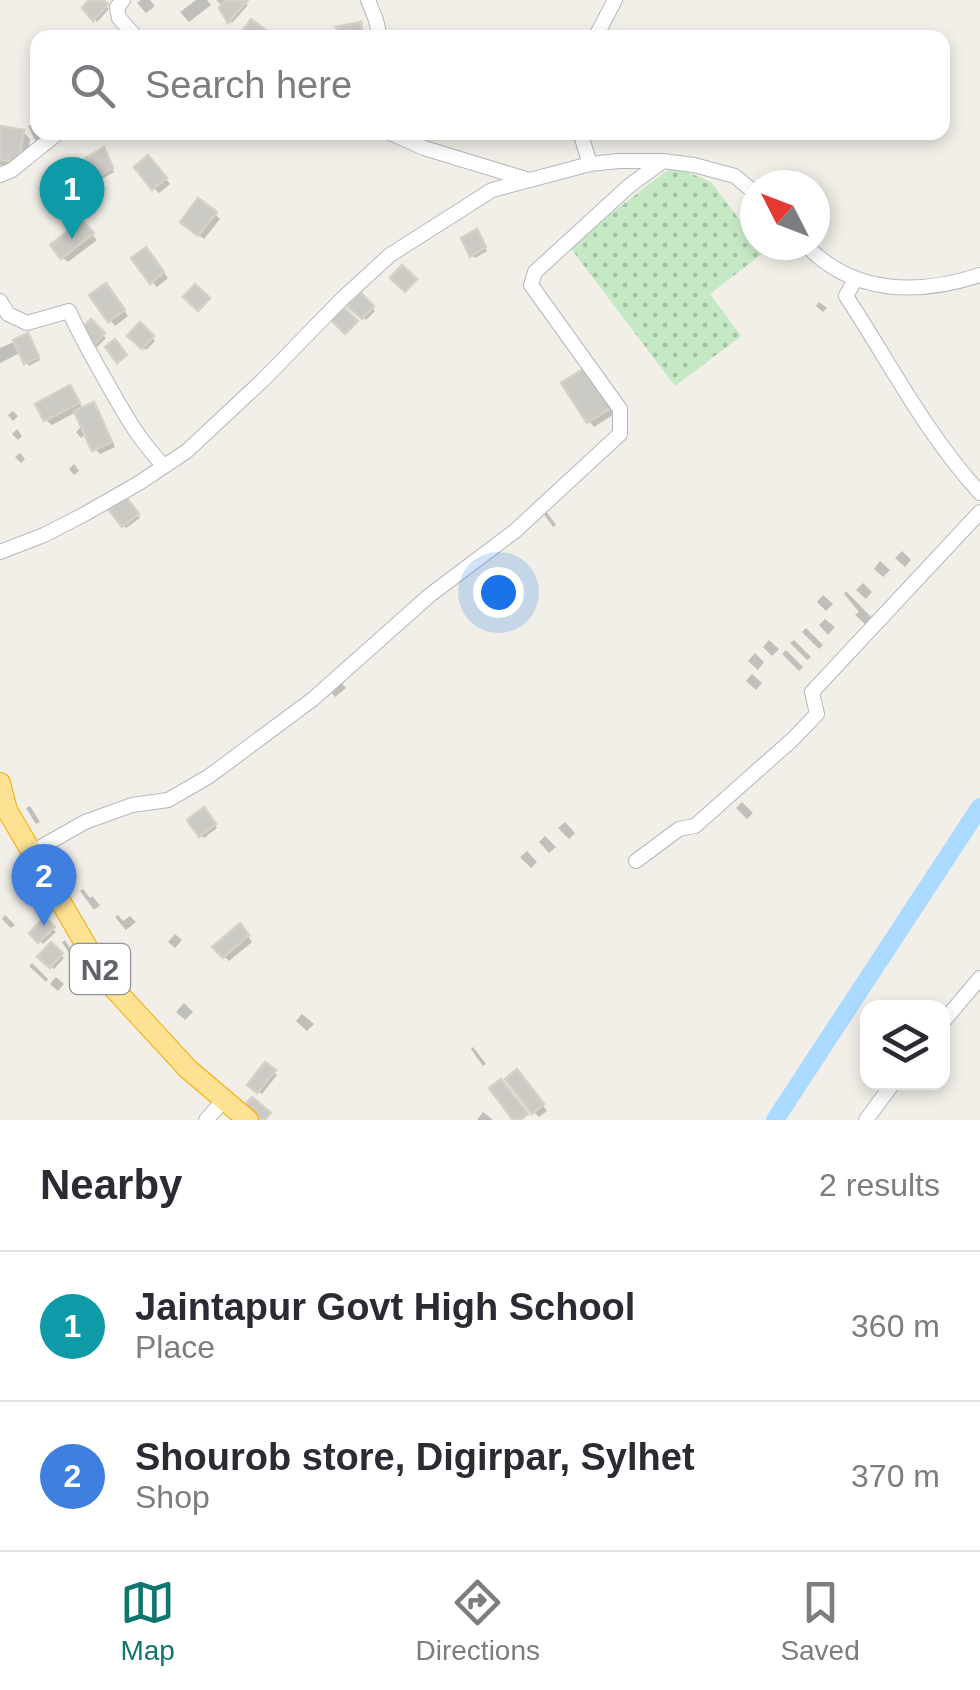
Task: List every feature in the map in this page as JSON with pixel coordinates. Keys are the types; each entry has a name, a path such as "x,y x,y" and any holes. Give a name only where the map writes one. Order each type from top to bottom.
{"highway":[{"name":"N2","path":"0,783 4,812 32,852 107,981 188,1069 248,1120"}],"street":[{"path":"123,0 116,7 119,18 130,30"},
{"path":"368,0 377,30"},
{"path":"599,30 615,0"},
{"path":"0,175 49,140"},
{"path":"406,140 530,180"},
{"path":"582,140 590,164"},
{"path":"0,552 44,536 139,483 186,450 390,254 492,190 618,160 694,165 740,180"},
{"path":"32,852 85,822 132,805 168,800 208,777 314,699 430,595 515,531 620,434 620,409 530,286 535,272 629,186 663,161"},
{"path":"824,260 854,280 918,289 980,275"},
{"path":"854,280 846,296 953,464 980,493"},
{"path":"0,300 8,314 27,323 69,311 130,426 164,466"},
{"path":"636,860 679,829 695,826 793,739 816,714 812,692 980,512"},
{"path":"950,1014 980,978"},
{"path":"866,1120 888,1090"},
{"path":"206,1120 224,1100"}],"green space":[{"path":"673,166 711,182 740,220 740,260 754,260 710,294 741,336 675,386 569,246"}],"building":[{"path":"89,0 108,4 93,21 82,8"},
{"path":"225,0 247,1 228,23 219,8"},
{"path":"251,19 265,30 243,30"},
{"path":"361,22 362,30 337,30 336,27"},
{"path":"0,126 24,130 19,162 0,160"},
{"path":"104,147 113,168 97,177 86,158"},
{"path":"148,155 167,178 152,190 134,167"},
{"path":"198,198 217,212 198,236 180,222"},
{"path":"82,220 94,233 61,259 50,245"},
{"path":"477,229 486,247 470,257 461,238"},
{"path":"146,247 164,272 150,284 131,258"},
{"path":"402,265 417,279 405,292 390,278"},
{"path":"106,283 125,310 108,322 89,295"},
{"path":"195,284 210,298 198,311 183,297"},
{"path":"360,292 374,306 362,319 347,306"},
{"path":"343,307 358,321 345,334 331,320"},
{"path":"91,319 105,333 93,346 78,332"},
{"path":"140,322 154,336 142,349 127,336"},
{"path":"28,333 39,357 24,364 13,340"},
{"path":"115,339 127,355 117,363 105,347"},
{"path":"585,368 611,408 587,423 561,383"},
{"path":"70,385 80,403 44,421 35,404"},
{"path":"94,402 112,442 92,451 74,411"},
{"path":"126,497 139,514 122,527 109,510"},
{"path":"204,807 216,824 199,837 187,820"},
{"path":"45,917 55,927 38,943 29,933"},
{"path":"240,923 249,935 223,958 212,947"},
{"path":"51,942 63,953 50,968 37,957"},
{"path":"265,1062 276,1070 257,1093 247,1085"},
{"path":"517,1069 544,1104 532,1114 505,1079"},
{"path":"501,1079 528,1114 520,1120 513,1120 489,1088"},
{"path":"252,1097 271,1113 265,1120 245,1105"}],"waterway":[{"path":"775,1120 980,807"}],"place":[{"name":"Jaintapur Govt High School","path":"72,239"},
{"name":"Shourob store, Digirpar, Sylhet","path":"44,926"}]}
